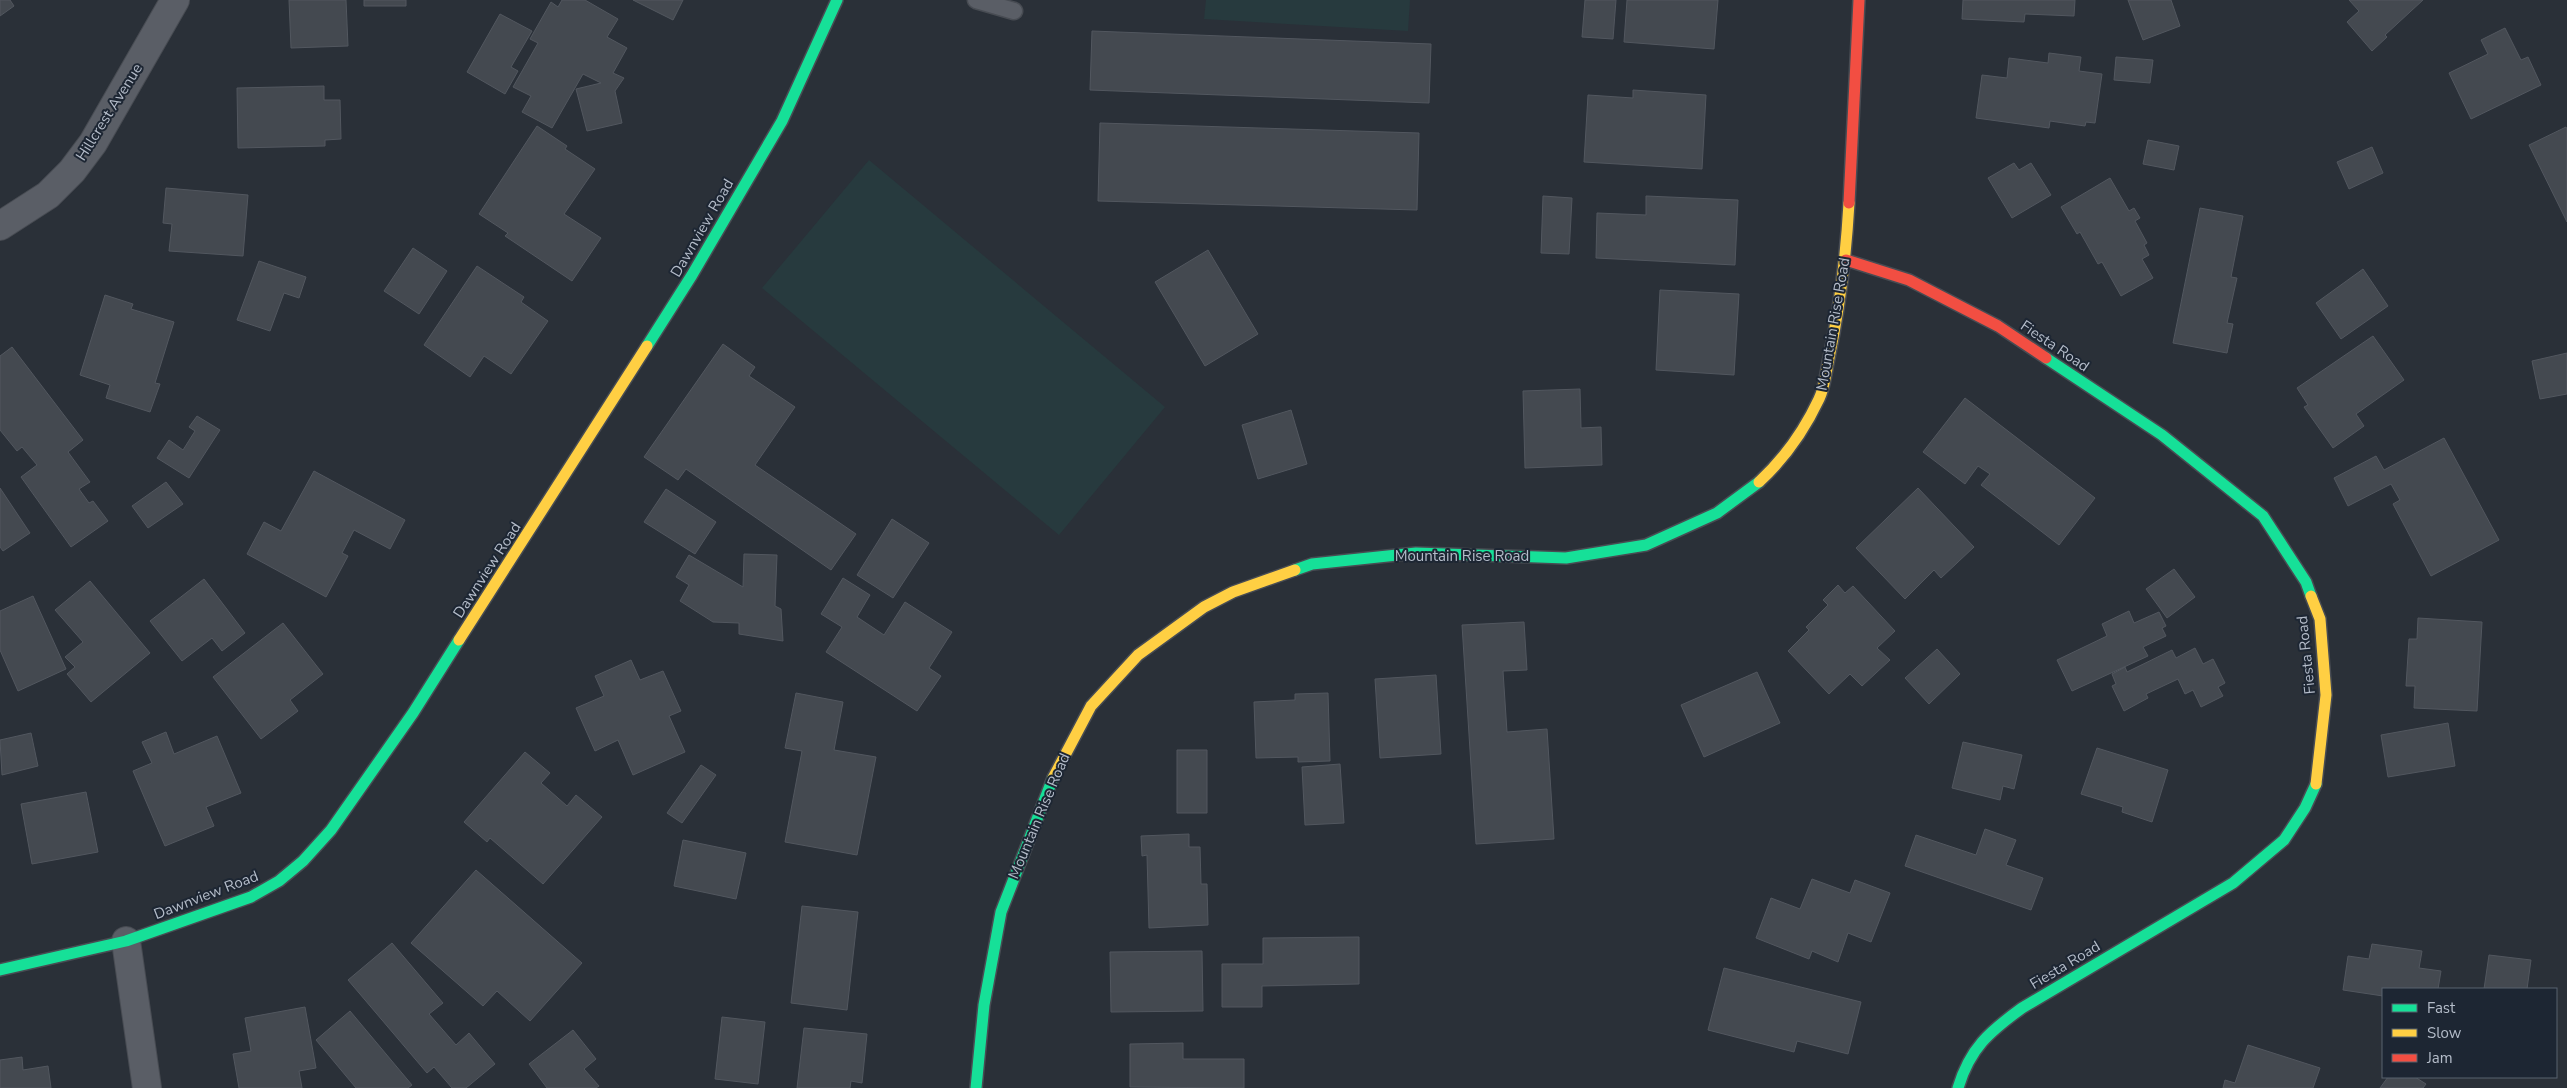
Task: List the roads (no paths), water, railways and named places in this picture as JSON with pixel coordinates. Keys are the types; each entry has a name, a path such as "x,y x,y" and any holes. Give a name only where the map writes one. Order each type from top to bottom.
{"street":[{"name":"Hillcrest Avenue","path":"0,226 48,196 72,171 93,143 175,0"},
{"name":"Dawnview Road","path":"0,970 126,942 251,897 279,881 303,861 331,830 419,705 692,275 782,121 838,0"},
{"name":"Mountain Rise Road","path":"976,1088 984,1005 1001,912 1047,791 1071,741 1091,706 1138,654 1204,607 1233,592 1312,564 1416,553 1566,558 1614,552 1646,545 1717,513 1781,462 1800,434 1820,398 1835,330 1846,260 1859,0"},
{"name":"Fiesta Road","path":"1846,260 1909,280 1998,326 2170,441 2237,493 2263,516 2278,536 2306,582 2320,619 2326,695 2318,780 2305,808 2284,840 2233,883 2022,1008 1999,1024 1973,1047 1962,1070 1958,1088"},
{"path":"126,942 147,1088"}],"lane":[{"path":"976,0 1014,11"}]}
